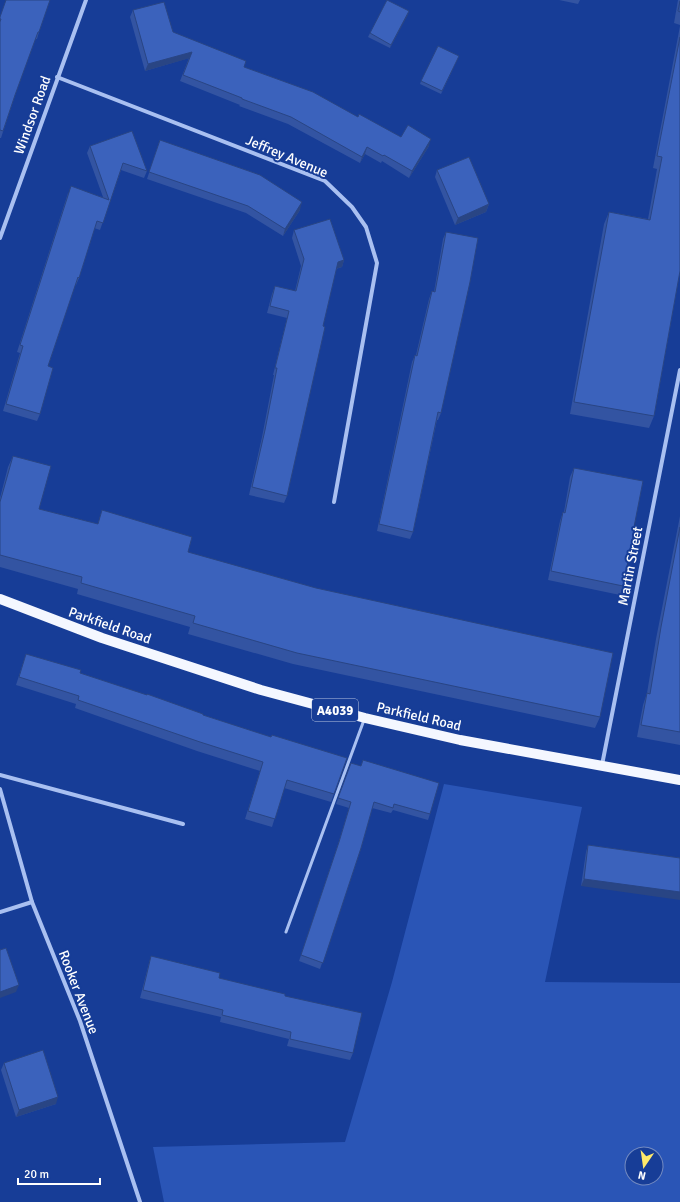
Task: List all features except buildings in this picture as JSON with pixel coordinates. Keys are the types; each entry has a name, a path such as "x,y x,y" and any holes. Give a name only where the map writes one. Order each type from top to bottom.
{"main road":[{"name":"Parkfield Road","path":"0,599 102,638 261,690 365,718 460,740 680,780"}],"street":[{"name":"Windsor Road","path":"0,238 86,0"},
{"name":"Jeffrey Avenue","path":"57,77 325,181 352,207 366,227 377,263 334,502"},
{"name":"Martin Street","path":"602,767 680,370"},
{"path":"0,775 183,824"},
{"name":"Rooker Avenue","path":"0,789 32,902 80,1022 140,1202"},
{"path":"0,912 32,902"}],"lane":[{"path":"286,932 365,718"}],"shaded area":[{"path":"444,784 582,807 545,982 680,983 680,1202 164,1202 153,1147 345,1142 392,982"}]}
